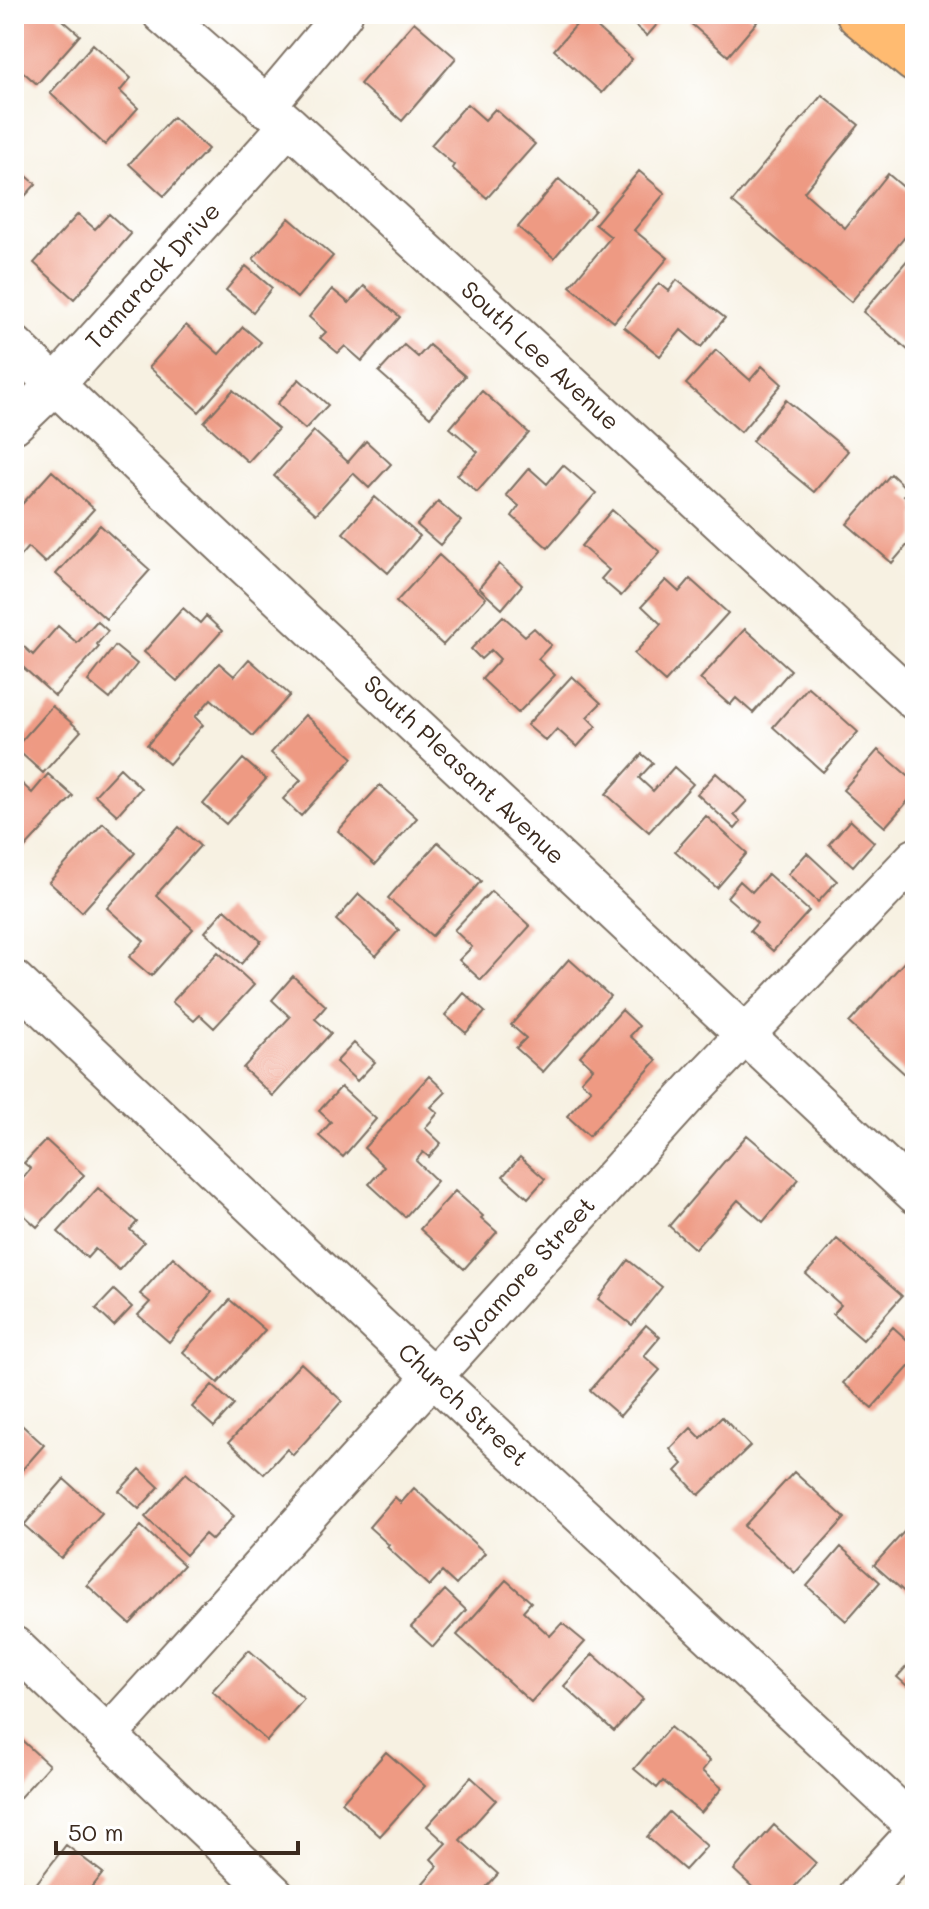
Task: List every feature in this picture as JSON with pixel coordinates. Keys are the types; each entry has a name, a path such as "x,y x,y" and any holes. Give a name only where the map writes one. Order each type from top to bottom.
{"main road":[{"path":"859,14 915,60"}],"street":[{"name":"South Lee Avenue","path":"162,14 915,701"},
{"name":"Tamarack Drive","path":"14,424 56,384 277,116 343,14"},
{"name":"South Pleasant Avenue","path":"14,345 915,1194"},
{"name":"Sycamore Street","path":"108,1735 432,1376 747,1034 915,858"},
{"name":"Church Street","path":"14,980 432,1376 915,1826"},
{"path":"14,1646 275,1895"},
{"path":"858,1895 915,1833"}],"building":[{"path":"14,14 56,14 80,35 37,84 14,64"},
{"path":"622,14 666,14 647,36"},
{"path":"696,14 748,14 757,22 728,56 689,22"},
{"path":"584,16 632,59 602,93 554,50"},
{"path":"414,22 456,58 402,121 360,84"},
{"path":"93,44 131,78 120,91 138,108 105,145 50,93"},
{"path":"822,95 859,125 804,192 845,228 888,174 915,197 915,225 851,302 732,202"},
{"path":"467,104 485,120 495,109 535,144 487,198 431,145"},
{"path":"173,117 208,149 164,196 129,164"},
{"path":"14,165 36,184 14,208"},
{"path":"639,171 665,193 634,230 668,258 614,322 570,286 611,237 595,224"},
{"path":"559,179 595,210 554,258 518,227"},
{"path":"78,214 95,229 109,214 131,234 74,299 34,263"},
{"path":"289,218 333,256 297,298 253,259"},
{"path":"915,251 915,356 863,312"},
{"path":"246,266 272,288 253,312 226,290"},
{"path":"677,280 725,318 701,347 681,330 660,356 624,327 659,283 669,291"},
{"path":"364,286 400,317 362,361 345,346 338,353 320,338 326,332 309,317 332,289 349,303"},
{"path":"186,325 219,354 243,327 261,342 199,412 149,367"},
{"path":"404,345 418,357 429,345 465,376 430,417 379,372"},
{"path":"716,350 750,380 762,366 782,384 741,432 686,384"},
{"path":"299,379 328,405 305,429 277,404"},
{"path":"233,390 278,429 248,462 204,422"},
{"path":"482,391 529,433 477,492 457,475 478,452 450,428"},
{"path":"786,400 848,451 814,492 752,441"},
{"path":"314,431 348,462 366,441 391,464 369,488 353,473 316,514 274,476"},
{"path":"563,465 596,493 548,548 512,516 519,506 506,495 529,468 547,484"},
{"path":"52,471 94,509 45,563 28,547 14,563 14,513"},
{"path":"891,474 908,490 904,495 915,504 915,536 892,563 847,524"},
{"path":"375,497 420,536 388,573 343,533"},
{"path":"438,501 461,521 440,545 417,525"},
{"path":"612,510 660,552 621,596 601,579 609,570 581,546"},
{"path":"100,525 150,570 106,619 56,574"},
{"path":"439,555 486,598 443,645 396,602"},
{"path":"499,564 522,585 502,609 479,588"},
{"path":"690,579 728,613 665,682 634,654 661,624 642,606 666,580 679,592"},
{"path":"183,608 200,623 206,616 222,631 177,681 144,652"},
{"path":"503,616 525,636 534,628 551,645 538,659 555,675 518,713 482,679 500,659 491,650 481,659 471,649"},
{"path":"97,621 108,631 97,644 99,647 55,696 14,659 14,654 22,645 33,655 58,626 77,643"},
{"path":"745,629 791,670 753,713 736,698 730,705 700,679"},
{"path":"115,646 137,664 110,699 88,681"},
{"path":"249,659 290,695 253,736 211,699 195,717 203,725 169,764 147,745 219,663 234,676"},
{"path":"572,676 601,703 587,717 596,726 577,747 557,729 546,741 527,725"},
{"path":"808,687 858,732 823,772 773,727"},
{"path":"52,706 81,731 43,773 15,748"},
{"path":"305,715 353,758 301,816 283,799 301,780 271,753"},
{"path":"878,750 915,782 915,793 885,827 843,790"},
{"path":"642,754 653,763 639,778 653,791 674,767 693,784 649,832 606,794"},
{"path":"243,759 266,779 226,824 203,804"},
{"path":"120,768 141,788 117,815 95,795"},
{"path":"716,773 747,801 734,815 741,822 735,829 697,794"},
{"path":"48,774 73,796 23,850 14,841 14,776 32,793"},
{"path":"380,785 417,818 375,865 338,831"},
{"path":"706,816 747,853 717,888 675,851"},
{"path":"850,820 874,842 853,866 829,844"},
{"path":"103,823 135,853 82,912 49,882"},
{"path":"179,827 200,846 156,895 193,929 151,976 129,957 144,941 107,908"},
{"path":"438,842 481,881 432,936 388,898"},
{"path":"807,853 837,881 818,902 788,874"},
{"path":"768,874 809,911 773,951 750,931 757,923 727,897 740,881 752,892"},
{"path":"491,891 530,926 481,980 459,960 472,947 454,930"},
{"path":"359,894 399,930 376,956 336,920"},
{"path":"225,909 261,941 241,964 205,932"},
{"path":"915,950 915,1018 911,1023 915,1026 915,1065 906,1075 849,1023"},
{"path":"218,952 254,985 214,1028 200,1015 194,1021 172,1002"},
{"path":"569,959 610,996 543,1072 516,1048 526,1038 511,1025"},
{"path":"293,976 326,1006 315,1019 331,1033 273,1096 243,1068 290,1017 272,1000"},
{"path":"464,993 485,1012 466,1033 445,1015"},
{"path":"622,1010 639,1026 630,1036 657,1060 589,1136 567,1116 591,1090 581,1081 593,1068 580,1056"},
{"path":"354,1043 375,1062 357,1081 336,1062"},
{"path":"429,1076 446,1092 431,1107 438,1113 425,1128 441,1143 429,1157 423,1152 416,1161 437,1181 405,1217 369,1184 384,1167 364,1148"},
{"path":"341,1087 376,1119 343,1157 319,1136 331,1122 319,1111"},
{"path":"747,1135 799,1179 763,1222 738,1200 695,1249 669,1226"},
{"path":"46,1140 84,1175 37,1227 14,1206 14,1188 31,1169 24,1163"},
{"path":"520,1157 545,1179 528,1198 503,1176"},
{"path":"98,1188 137,1222 130,1230 144,1242 119,1270 95,1249 87,1258 58,1232"},
{"path":"455,1191 497,1232 464,1269 420,1229"},
{"path":"837,1239 902,1296 863,1340 833,1314 841,1305 806,1274"},
{"path":"173,1257 212,1292 169,1342 138,1315 150,1302 140,1294"},
{"path":"628,1260 662,1287 632,1325 598,1299"},
{"path":"114,1290 132,1307 114,1326 96,1309"},
{"path":"230,1300 265,1330 218,1383 183,1352"},
{"path":"646,1325 660,1337 644,1356 660,1370 620,1416 590,1390"},
{"path":"893,1327 915,1347 915,1360 872,1408 843,1383"},
{"path":"301,1363 342,1401 293,1455 287,1449 264,1474 229,1442"},
{"path":"212,1385 234,1405 214,1427 192,1407"},
{"path":"722,1417 750,1446 699,1495 676,1471 683,1464 670,1449 691,1428 701,1438"},
{"path":"14,1421 44,1445 14,1479"},
{"path":"140,1469 159,1487 139,1509 119,1491"},
{"path":"794,1472 845,1518 795,1573 744,1526"},
{"path":"186,1473 234,1516 212,1540 205,1534 186,1555 145,1517"},
{"path":"64,1479 102,1513 61,1558 24,1525"},
{"path":"414,1488 485,1553 456,1585 442,1572 429,1586 369,1527 395,1497 401,1503"},
{"path":"911,1524 915,1528 915,1587 908,1595 874,1565"},
{"path":"141,1526 184,1565 130,1624 87,1585"},
{"path":"841,1547 880,1582 846,1621 807,1586"},
{"path":"506,1580 531,1602 523,1611 550,1636 562,1623 585,1642 531,1702 457,1635"},
{"path":"445,1590 466,1610 433,1647 411,1627"},
{"path":"249,1650 304,1699 267,1741 212,1691"},
{"path":"593,1654 643,1699 614,1731 564,1686"},
{"path":"915,1657 915,1693 897,1677"},
{"path":"670,1727 710,1761 702,1771 722,1788 701,1813 663,1781 657,1788 634,1769"},
{"path":"14,1733 49,1765 14,1804"},
{"path":"386,1752 425,1786 380,1836 342,1802"},
{"path":"471,1777 496,1800 460,1840 498,1874 479,1895 436,1895 423,1883 438,1866 431,1859 446,1843 427,1826"},
{"path":"669,1812 707,1846 685,1870 647,1837"},
{"path":"774,1825 816,1863 787,1895 761,1895 734,1870"},
{"path":"66,1845 103,1873 86,1895 14,1895 14,1881 29,1893"}]}
